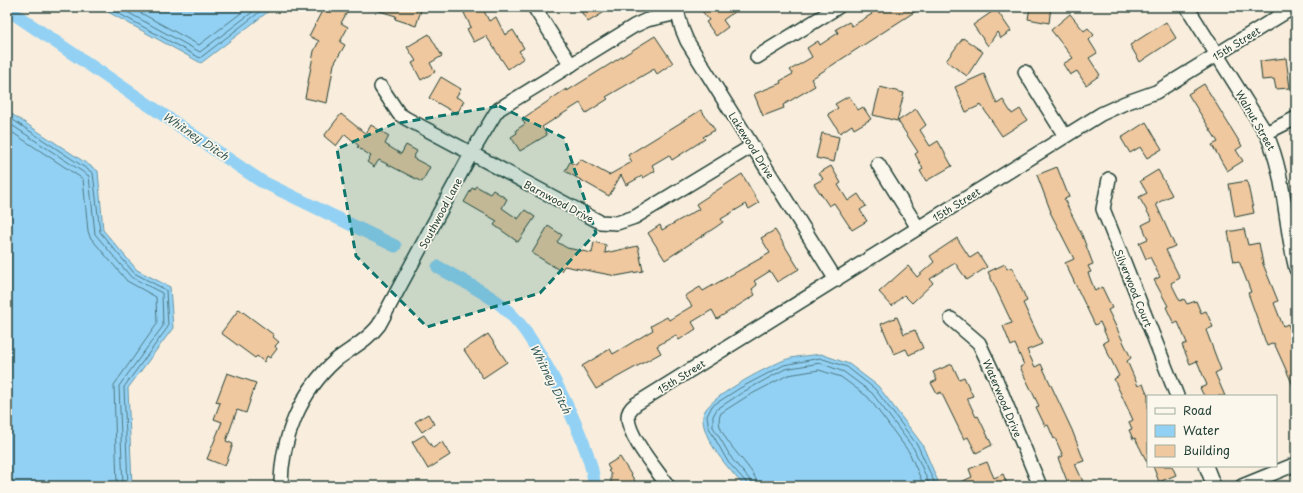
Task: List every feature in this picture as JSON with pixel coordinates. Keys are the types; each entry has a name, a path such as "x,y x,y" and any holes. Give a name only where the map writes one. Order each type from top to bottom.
{"street":[{"path":"534,7 571,65"},
{"path":"757,57 838,7"},
{"name":"Walnut Street","path":"1187,7 1266,133 1275,152 1280,169 1291,250 1296,269"},
{"name":"15th Street","path":"668,486 636,440 629,424 628,416 636,404 1065,136 1113,108 1156,92 1294,7"},
{"name":"Southwood Lane","path":"280,486 282,455 292,422 305,397 321,375 335,362 371,335 379,325 471,154 488,124 499,109 634,26 677,10"},
{"name":"Lakewood Drive","path":"677,10 687,41 836,280"},
{"path":"1025,72 1065,136"},
{"name":"Barnwood Drive","path":"381,88 399,114 580,213 600,222 612,224 636,217 752,146"},
{"path":"1266,133 1296,118"},
{"path":"878,164 918,228"},
{"name":"Silverwood Court","path":"1109,179 1103,209 1177,395"},
{"name":"Waterwood Drive","path":"952,319 978,343 995,377 1040,486"},
{"path":"1242,486 1296,464"},
{"path":"1206,467 1214,486"}],"highlighted area":[{"path":"499,106 564,138 596,233 540,293 427,327 356,256 337,149 393,124"}],"water":[{"path":"99,7 270,7 269,11 201,63"},
{"path":"7,111 98,171 103,230 137,270 170,287 173,328 128,388 132,486 7,486"},
{"path":"821,354 849,364 878,386 922,444 940,486 744,486 731,472 711,444 707,434 703,416 706,409 724,393 750,377 782,361 801,356"}],"building":[{"path":"324,7 350,7 341,23 348,27 340,42 345,45 334,64 327,103 305,98 314,51 319,41 309,36"},
{"path":"373,7 413,7 421,10 416,26 395,19 396,16 373,9"},
{"path":"474,7 482,7 489,21 496,17 505,35 513,30 524,48 519,51 524,58 508,69 486,36 474,42 467,29 471,27 464,13"},
{"path":"578,7 613,7 588,22"},
{"path":"709,7 741,7 723,20 728,27 716,36 706,22 709,20 702,11"},
{"path":"867,7 922,7 811,79 815,86 783,105 784,108 763,116 754,94 781,83 780,81 793,74 790,70 812,57 807,48 818,41 820,45 838,33 836,29 849,22 852,26 872,14"},
{"path":"1030,7 1051,7 1049,23 1028,19"},
{"path":"996,9 1011,31 1001,38 997,32 988,46 973,25"},
{"path":"1070,14 1084,31 1088,28 1094,35 1089,40 1097,53 1089,58 1100,75 1086,85 1077,71 1070,75 1063,64 1073,58 1051,30"},
{"path":"1166,22 1176,38 1140,62 1130,45"},
{"path":"429,34 442,56 430,63 435,72 421,80 412,63 416,61 407,47"},
{"path":"655,36 673,63 657,74 654,69 606,97 608,99 586,113 580,103 542,127 547,135 520,151 511,137 517,133 516,130 525,124 522,119 566,89 567,91"},
{"path":"963,38 983,52 967,76 946,61"},
{"path":"1286,58 1290,88 1276,89 1274,79 1262,80 1260,61"},
{"path":"984,74 997,104 1003,100 1012,114 1020,109 1027,120 1002,136 981,105 966,112 955,87"},
{"path":"441,77 461,89 456,97 464,101 457,114 429,98"},
{"path":"1204,84 1242,146 1236,150 1243,161 1227,171 1212,145 1218,142 1188,94"},
{"path":"880,87 904,93 897,121 873,115"},
{"path":"849,96 858,110 863,107 871,119 854,129 852,125 840,133 828,114 838,108 835,104"},
{"path":"916,109 926,125 920,130 930,146 938,141 952,166 926,181 920,171 923,169 915,154 918,152 898,121"},
{"path":"701,110 715,130 703,137 705,139 672,160 669,155 652,165 655,171 643,178 642,176 626,185 621,175 609,196 565,171 570,162 576,165 580,159 609,175 632,162 628,155"},
{"path":"341,114 366,134 371,125 389,136 385,144 401,154 406,145 417,151 413,158 430,167 422,182 379,160 374,167 367,162 371,156 357,147 359,146 345,134 336,146 324,136"},
{"path":"1146,122 1162,149 1147,158 1140,147 1130,153 1121,138"},
{"path":"822,133 839,137 834,162 816,158"},
{"path":"831,166 841,183 838,185 848,201 858,194 866,206 860,210 867,221 852,230 834,203 829,206 814,184 823,179 819,173"},
{"path":"1057,167 1069,197 1064,199 1082,235 1093,264 1088,266 1091,272 1088,273 1095,291 1102,287 1112,308 1108,310 1131,358 1127,361 1138,386 1143,384 1148,395 1147,462 1135,438 1133,439 1129,430 1132,429 1129,422 1133,420 1114,379 1119,376 1103,343 1108,340 1100,322 1095,325 1065,263 1074,259 1050,212 1037,175"},
{"path":"1158,170 1172,195 1156,204 1175,246 1166,250 1180,278 1171,283 1180,301 1184,299 1187,304 1196,301 1201,313 1206,311 1213,327 1206,330 1221,370 1215,373 1225,395 1204,395 1200,388 1207,385 1197,361 1190,364 1182,345 1187,343 1178,322 1174,324 1166,307 1168,306 1154,280 1160,277 1150,257 1146,259 1139,243 1148,239 1142,225 1152,220 1139,197 1147,193 1140,181"},
{"path":"742,174 759,203 749,209 746,204 721,219 723,222 665,260 648,233 660,225 662,230 699,209 696,204"},
{"path":"1247,181 1254,213 1235,217 1229,184"},
{"path":"476,186 490,194 493,190 507,199 502,208 518,219 525,210 535,217 518,242 494,225 497,221 464,202 472,188 474,189"},
{"path":"548,226 562,235 557,242 567,248 592,253 594,242 606,245 605,253 638,246 643,271 616,276 564,266 561,271 532,253"},
{"path":"1244,229 1248,245 1259,243 1263,264 1278,301 1274,303 1283,326 1288,324 1293,336 1290,337 1296,351 1296,392 1274,343 1267,346 1248,293 1251,292 1239,261 1234,262 1228,232"},
{"path":"775,230 799,269 777,282 770,271 754,281 757,285 752,289 755,295 717,319 712,310 692,322 696,329 679,340 676,335 657,346 661,353 596,389 582,366 610,349 613,354 653,330 651,326 667,317 669,320 692,306 685,296 700,287 703,291 770,253 761,238"},
{"path":"957,238 970,258 978,253 987,267 967,280 955,263 930,279 933,283 912,303 904,295 892,306 879,292 908,266 917,277 934,262 930,256"},
{"path":"1005,264 1007,269 1012,267 1027,301 1023,303 1042,344 1027,350 1035,367 1041,364 1072,430 1084,461 1075,464 1085,486 1069,486 1058,458 1063,456 1048,425 1045,426 1036,407 1039,406 1020,367 1024,365 1015,344 1011,346 1003,326 1012,323 988,272"},
{"path":"239,309 274,335 273,337 279,342 275,346 277,349 270,358 267,356 264,362 257,356 255,358 221,333"},
{"path":"897,317 904,334 915,330 923,348 909,355 906,349 894,354 881,324"},
{"path":"488,334 507,362 483,378 464,350"},
{"path":"952,364 959,379 964,377 973,396 967,398 976,417 978,416 992,445 976,453 968,437 964,439 941,392 937,394 931,383 937,380 933,372"},
{"path":"227,373 256,383 246,413 237,410 226,441 233,444 225,466 207,459 222,422 214,419 220,403 216,402"},
{"path":"428,414 434,424 422,432 415,422"},
{"path":"424,435 433,448 442,442 450,455 428,469 412,442"},
{"path":"620,457 638,486 611,486 611,474 608,471 610,470 607,465"},
{"path":"987,462 994,478 1003,474 1008,486 952,486 972,477 969,469"},
{"path":"1153,467 1172,467 1176,475 1159,482"}],"waterway":[{"name":"Whitney Ditch","path":"7,9 261,181 395,246"},
{"name":"Whitney Ditch","path":"438,267 494,300 512,315 528,335 565,401 576,426 586,450 592,471 594,486"}]}
